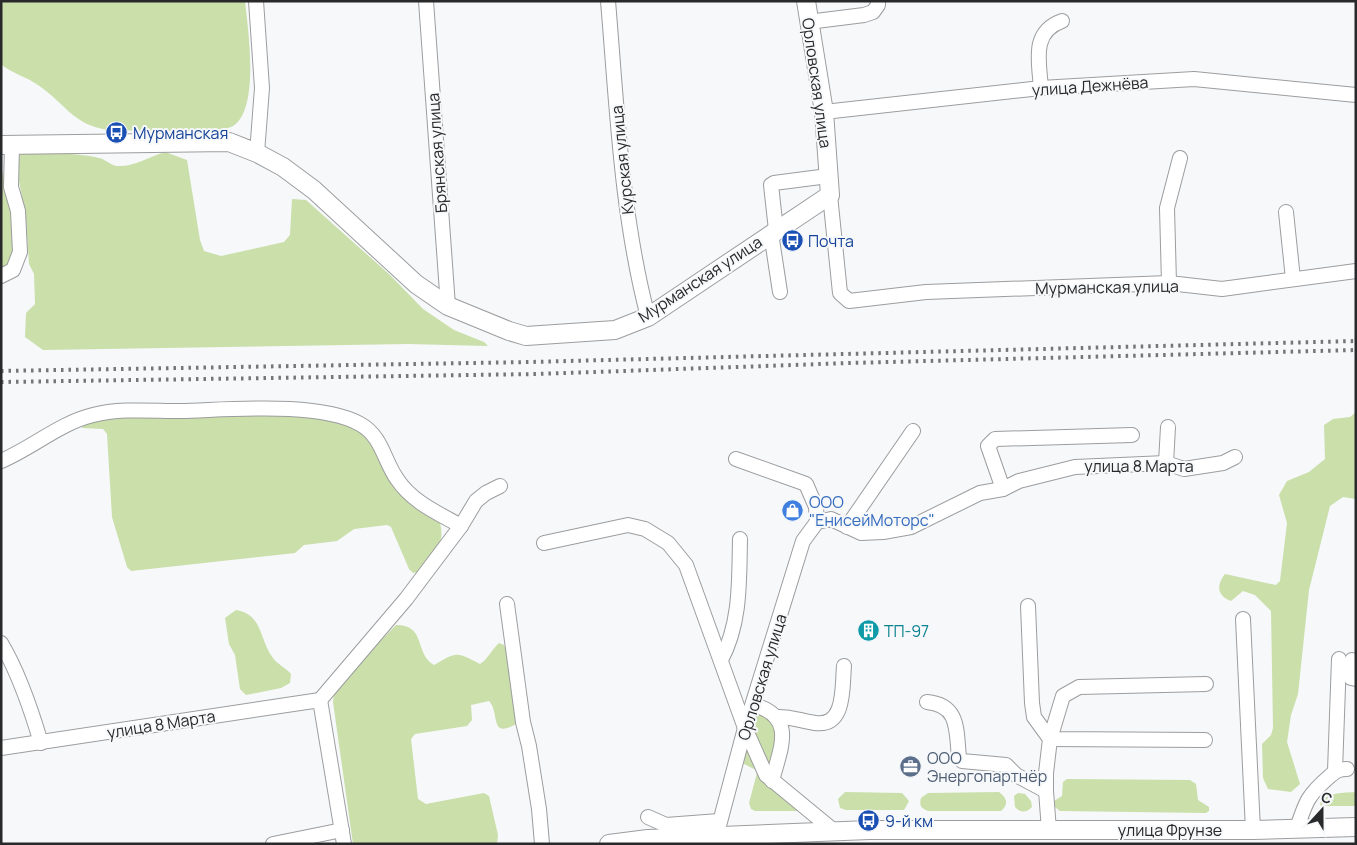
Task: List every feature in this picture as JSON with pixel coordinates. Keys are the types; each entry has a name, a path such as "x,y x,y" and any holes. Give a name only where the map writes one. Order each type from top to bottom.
{"main road":[{"name":"Орловская улица","path":"806,1 824,112 830,195"},
{"name":"Мурманская улица","path":"7,145 229,142 257,153 283,167 314,190 416,284 448,306 509,332 526,336 615,330 648,317 773,231 830,195"},
{"name":"улица Фрунзе","path":"777,841 834,831 1252,830 1356,827"},
{"name":"улица Фрунзе","path":"615,843 681,841 718,829 777,841 805,844"}],"street":[{"path":"256,1 262,88 257,153"},
{"name":"Брянская улица","path":"426,1 448,306"},
{"name":"Курская улица","path":"608,1 623,189 636,272 648,317"},
{"path":"808,22 873,12 878,5 878,1"},
{"path":"1041,88 1039,50 1042,35 1051,25 1062,21"},
{"name":"улица Дежнёва","path":"824,112 1041,88 1194,79 1356,95"},
{"path":"1,276 13,270 20,252 18,211 11,187 7,145"},
{"path":"1169,283 1168,208 1180,158"},
{"path":"780,292 773,231 771,186 774,183 828,176"},
{"name":"Мурманская улица","path":"830,195 840,293 849,301 926,292 1169,283 1222,289 1356,271"},
{"path":"1286,212 1293,279"},
{"path":"1,461 69,424 93,415 141,411 277,409 327,414 360,424 375,436 396,478 406,490 416,500 461,526"},
{"path":"1166,463 1168,427"},
{"path":"847,527 913,432"},
{"path":"1003,489 988,446 996,439 1132,435"},
{"name":"улица 8 Марта","path":"817,522 831,519 861,533 911,527 980,493 1003,489 1019,481 1075,467 1166,463 1184,469 1223,463 1235,457"},
{"path":"736,459 806,484 816,507 817,522"},
{"path":"344,844 320,700 406,599 461,526 476,501 500,486"},
{"name":"Орловская улица","path":"718,829 745,728 754,705 803,541 817,522"},
{"path":"544,543 628,525 645,529 668,543 686,565 757,757 772,781 834,831"},
{"path":"721,660 734,633 739,580 740,539"},
{"path":"507,604 523,722 529,746 539,809 542,844"},
{"path":"1028,606 1034,718 1050,739"},
{"path":"1243,619 1252,830"},
{"path":"1,643 8,655 34,718 41,743"},
{"path":"1345,660 1351,678 1356,679"},
{"path":"1297,828 1305,804 1315,788 1341,770 1345,660"},
{"path":"776,717 787,716 826,724 836,718 840,709 844,666"},
{"path":"1049,830 1046,773 1050,739 1063,696 1079,687 1206,684"},
{"name":"улица 8 Марта","path":"1,748 320,700"},
{"path":"927,702 938,703 951,712 956,725 959,757 962,761 1006,765 1016,775 1046,791"},
{"path":"754,705 771,712 781,725 782,741 772,781"},
{"path":"1050,739 1206,740"},
{"path":"648,817 666,825 718,829"},
{"path":"273,844 342,830"}],"green space":[{"path":"1,1 245,1 250,68 247,103 241,117 233,126 224,129 193,131 108,130 86,123 38,85 1,64"},
{"path":"165,152 187,160 200,240 204,251 221,256 284,242 290,235 292,199 306,200 390,275 423,309 454,330 484,342 488,346 408,344 43,350 25,337 26,313 35,304 34,274 29,264 26,219 17,170 20,154 49,153 91,156 117,166 124,166"},
{"path":"1,166 9,203 14,212 16,253 12,266 4,269 1,268"},
{"path":"1356,412 1356,499 1343,497 1330,506 1309,590 1298,694 1291,715 1287,742 1300,784 1291,792 1268,789 1263,778 1262,744 1271,735 1273,728 1271,611 1255,595 1243,591 1231,601 1226,599 1219,590 1219,586 1225,574 1276,585 1280,581 1287,523 1279,495 1287,481 1309,472 1325,459 1324,425 1333,419 1350,417"},
{"path":"307,415 357,426 440,523 441,538 437,550 419,572 413,573 409,569 391,527 387,525 354,529 337,541 304,545 295,553 131,571 127,567 112,517 107,434 103,429 82,428 83,424 88,421 119,417"},
{"path":"236,610 245,612 256,622 268,651 291,674 290,683 281,688 246,695 240,689 235,655 229,644 225,618"},
{"path":"396,625 406,626 412,630 424,654 434,665 456,655 461,655 480,664 499,643 504,645 511,661 516,724 502,729 498,727 489,701 471,705 472,720 467,726 415,734 411,739 418,799 426,804 484,793 489,796 498,835 497,844 353,844 333,702 334,692 340,682"},
{"path":"758,711 763,711 778,730 769,768 758,747 753,732 752,725"},
{"path":"749,746 799,806 798,811 755,811 751,809 749,803 757,773 756,770 744,764 745,748"},
{"path":"1067,779 1190,780 1196,784 1198,800 1209,807 1209,811 1206,813 1060,811 1055,807 1054,801 1062,796 1063,782"},
{"path":"845,792 902,793 909,801 904,810 846,810 840,808 838,799"},
{"path":"999,792 1006,801 1001,811 928,811 920,805 921,798 928,793"},
{"path":"1356,792 1356,806 1321,806 1320,803 1324,799 1332,795"},
{"path":"1018,793 1025,794 1031,801 1032,807 1030,809 1021,811 1015,807 1014,796"}],"railway":[{"path":"1,371 529,362 1356,341"},
{"path":"1,382 537,374 850,363 1356,350"}],"place":[{"name":"Мурманская","path":"117,133"},
{"name":"Почта","path":"792,241"},
{"name":"ООО \"ЕнисейМоторс\"","path":"793,511"},
{"name":"ТП-97","path":"868,631"},
{"name":"ООО Энергопартнёр","path":"911,767"},
{"name":"9-й км","path":"869,821"}]}
